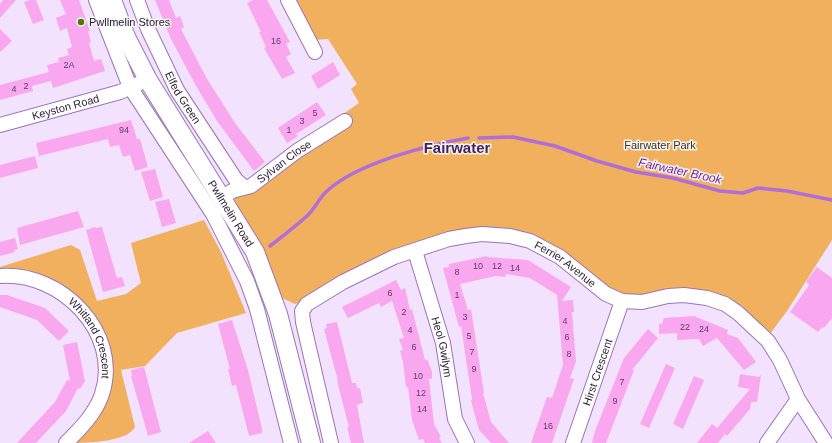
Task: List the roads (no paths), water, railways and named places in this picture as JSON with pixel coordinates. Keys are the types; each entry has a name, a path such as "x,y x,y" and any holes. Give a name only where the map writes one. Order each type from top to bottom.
{"street":[{"name":"Pwllmelin Road","path":"96,0 130,87 213,214 245,275 257,309 291,443"},
{"name":"Pwllmelin Road","path":"112,0 126,37 148,80 255,252 272,294 289,353 311,443"},
{"name":"Elfed Green","path":"137,0 148,29 177,90 236,180 243,186"},
{"path":"288,0 315,52"},
{"name":"Keyston Road","path":"0,125 120,92 148,80"},
{"name":"Sylvan Close","path":"222,198 243,186 251,186 297,151 345,121"},
{"name":"Ferrier Avenue","path":"310,349 302,311 307,304 375,266 394,257 449,239 482,234 515,237 530,241 560,257 606,294 622,301 642,302 668,296 684,295 707,298 725,304 738,313 768,341 780,360 798,399 826,443"},
{"name":"Heol Gwilym","path":"415,251 443,343 455,419 467,443"},
{"name":"Whitland Crescent","path":"0,276 24,277 63,293 88,318 97,333 103,353 106,374 102,394 94,411 66,443"},
{"name":"Hirst Crescent","path":"573,443 622,301"},
{"path":"289,353 310,349 331,443"},
{"path":"767,443 798,399"}],"waterway":[{"name":"Fairwater Brook","path":"479,138 513,137 555,146 597,161 636,172 673,178 720,191 743,193 758,188 787,191 832,200"},
{"name":"Fairwater Brook","path":"270,246 308,215 327,191 340,181 356,172 414,150 468,138"}],"place":[{"name":"Pwllmelin Stores","path":"81,22"}],"district":[{"name":"Fairwater","path":"457,147"}],"park label":[{"name":"Fairwater Park","path":"660,145"}]}
